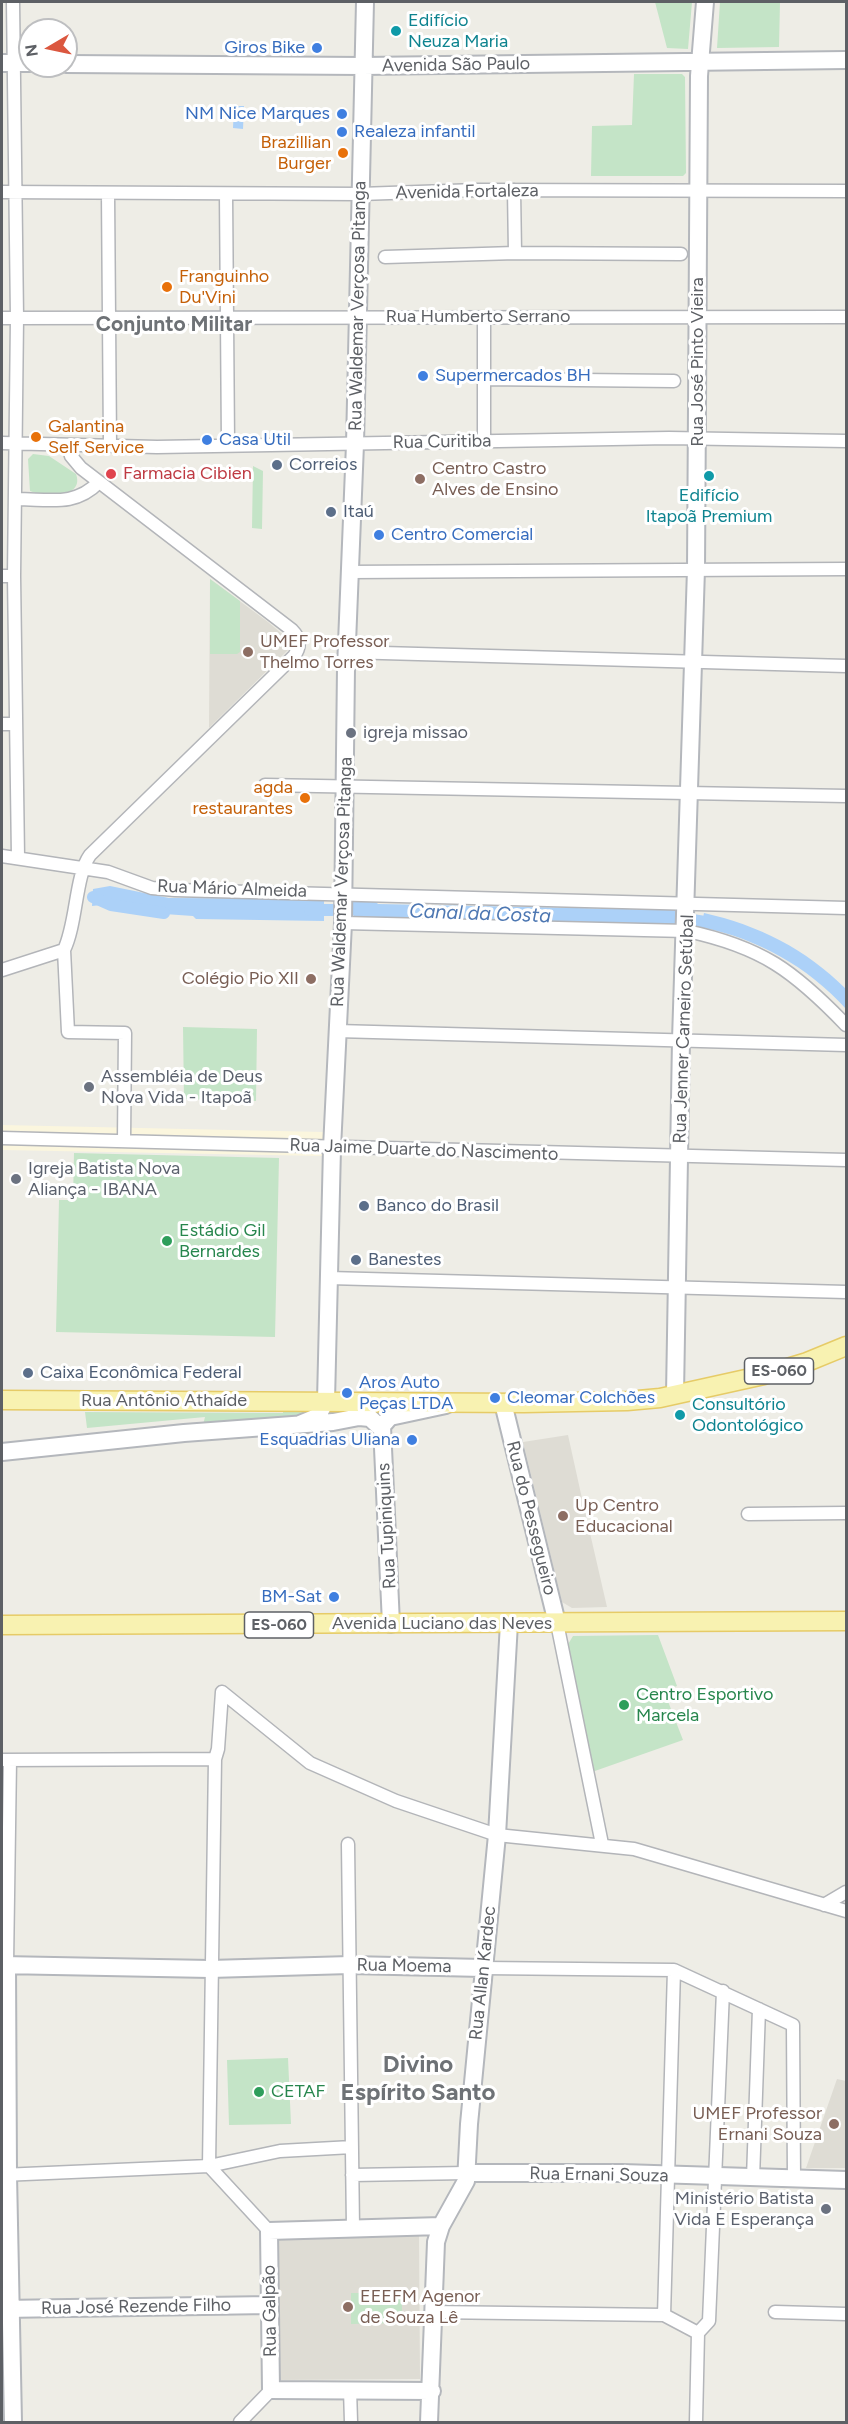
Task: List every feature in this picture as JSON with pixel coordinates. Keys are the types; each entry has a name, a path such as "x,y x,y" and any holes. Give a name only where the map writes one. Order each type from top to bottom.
{"main road":[{"name":"ES-060","path":"326,1401 452,1403 627,1401 675,1394 779,1371 846,1346"},
{"name":"Rua Antônio Athaíde","path":"2,1400 326,1401"},
{"name":"Avenida Luciano das Neves","path":"2,1625 846,1621"}],"street":[{"path":"13,2 17,499 8,576 16,724 18,857"},
{"name":"Rua Waldemar Verçosa Pitanga","path":"326,1401 332,1148 343,921 347,652 355,444 365,2"},
{"name":"Rua José Pinto Vieira","path":"694,663 700,62 705,2"},
{"name":"Avenida São Paulo","path":"78,64 363,66 846,60"},
{"path":"514,190 515,253"},
{"name":"Avenida Fortaleza","path":"2,192 360,194 514,190 846,191"},
{"path":"108,193 111,446"},
{"path":"226,194 229,317 228,444"},
{"path":"385,257 515,253 681,254"},
{"name":"Rua Humberto Serrano","path":"2,318 484,318 698,315 846,317"},
{"path":"484,318 484,441"},
{"path":"484,379 674,381"},
{"name":"Rua Curitiba","path":"2,443 111,446 484,441 846,441"},
{"path":"68,445 77,464 292,630 299,643 294,656 90,855 84,869 72,932 64,950 68,1032 125,1033 124,1141"},
{"path":"17,499 75,499 88,494 99,482"},
{"path":"349,572 846,569"},
{"path":"347,652 846,666"},
{"name":"Rua Jenner Carneiro Setúbal","path":"675,1394 681,1040 687,929 694,663"},
{"path":"2,724 16,724"},
{"path":"265,785 346,785 690,795 846,796"},
{"name":"Rua Mário Almeida","path":"2,856 108,872 152,888 175,890 687,906 846,908"},
{"path":"343,921 687,929 738,944 787,969 846,1025"},
{"path":"2,970 64,950"},
{"path":"337,1031 846,1045"},
{"name":"Rua Jaime Duarte do Nascimento","path":"2,1138 846,1160"},
{"path":"329,1278 846,1292"},
{"path":"300,1424 317,1417 326,1401"},
{"path":"382,1429 385,1420 390,1417 431,1410 452,1403"},
{"name":"Rua do Pessegueiro","path":"503,1403 557,1623 603,1844"},
{"path":"2,1452 365,1417 376,1421 382,1429"},
{"name":"Rua Tupiniquins","path":"382,1429 391,1624"},
{"path":"748,1514 846,1513"},
{"name":"Rua Allan Kardec","path":"429,2422 432,2391 434,2251 441,2226 466,2181 483,1968 497,1835 509,1623"},
{"path":"441,2226 269,2231 209,2166 210,1969 215,1759 219,1749 222,1692 310,1763 396,1801 497,1835 603,1844 634,1849 846,1911"},
{"path":"13,2422 7,2309 5,2175 6,1760 215,1759"},
{"path":"348,1844 353,2228"},
{"path":"824,1905 846,1892"},
{"name":"Rua Moema","path":"4,1964 210,1969 350,1965 674,1970 794,2025 794,2179"},
{"path":"664,2315 670,2175 674,1970"},
{"path":"696,2422 698,2333 709,2321 723,1991"},
{"path":"753,2178 759,2009"},
{"path":"5,2175 209,2166 280,2151 352,2147"},
{"name":"Rua Ernani Souza","path":"352,2175 670,2175 846,2180"},
{"name":"Rua Galpão","path":"269,2231 271,2390"},
{"name":"Rua José Rezende Filho","path":"7,2309 270,2305"},
{"path":"432,2312 664,2315 698,2333"},
{"path":"775,2312 846,2314"},
{"path":"350,2389 351,2422"},
{"path":"240,2422 271,2390 432,2391"}],"shaded area":[{"name":"UMEF Professor Thelmo Torres","path":"210,579 268,622 287,638 290,645 288,650 209,728"},
{"path":"2,1125 324,1132 323,1156 2,1150"},
{"name":"Up Centro Educacional","path":"568,1435 607,1607 572,1608 562,1602 523,1442"},
{"name":"UMEF Professor Ernani Souza","path":"837,2079 846,2081 846,2168 806,2168"},
{"name":"EEEFM Agenor de Souza Lê","path":"277,2235 419,2235 420,2379 278,2380"}],"green space":[{"path":"655,2 692,2 688,49 667,48"},
{"path":"720,2 780,2 779,47 717,48"},
{"path":"634,74 682,74 685,77 686,173 683,176 591,176 592,126 632,125"},
{"path":"33,454 49,456 76,474 75,488 69,492 53,495 30,491 28,459"},
{"path":"253,466 263,471 262,529 252,528"},
{"path":"210,579 240,601 240,652 237,654 210,654"},
{"path":"183,1027 257,1029 256,1101 184,1099"},
{"name":"Estádio Gil Bernardes","path":"74,1153 279,1158 275,1337 56,1332 59,1200 73,1200"},
{"path":"283,1409 311,1409 300,1416 203,1425 205,1417 87,1428 85,1412 283,1413"},
{"name":"Centro Esportivo Marcela","path":"658,1635 677,1686 664,1691 683,1740 592,1772 567,1646 573,1636"},
{"name":"CETAF","path":"288,2058 291,2124 229,2125 227,2060"},
{"path":"351,2293 402,2293 402,2323 351,2324"}],"water":[{"path":"234,106 244,106 243,129 233,128"},
{"path":"110,886 169,898 324,899 324,921 196,919 193,916 150,913 130,904 92,906 93,889"},
{"path":"373,899 378,904 676,910 676,925 357,919 353,915 353,900"},
{"path":"704,913 762,932 780,940 815,962 846,989 846,1009 815,980 780,956 742,939 701,927"}],"waterway":[{"name":"Canal da Costa","path":"93,897 111,905 164,913"},
{"name":"Canal da Costa","path":"310,910 349,910"},
{"name":"Canal da Costa","path":"679,918 718,924"}],"place":[{"name":"Edifício Neuza Maria","path":"396,31"},
{"name":"Giros Bike","path":"317,48"},
{"name":"NM Nice Marques","path":"342,114"},
{"name":"Realeza infantil","path":"342,132"},
{"name":"Brazillian Burger","path":"343,153"},
{"name":"Franguinho Du'Vini","path":"167,287"},
{"name":"Supermercados BH","path":"423,376"},
{"name":"Galantina Self Service","path":"36,437"},
{"name":"Casa Util","path":"207,440"},
{"name":"Correios","path":"277,465"},
{"name":"Farmacia Cibien","path":"111,474"},
{"name":"Edifício Itapoã Premium","path":"709,476"},
{"name":"Centro Castro Alves de Ensino","path":"420,479"},
{"name":"Itaú","path":"331,512"},
{"name":"Centro Comercial","path":"379,535"},
{"name":"UMEF Professor Thelmo Torres","path":"248,652"},
{"name":"igreja missao","path":"351,733"},
{"name":"agda restaurantes","path":"305,798"},
{"name":"Colégio Pio XII","path":"311,979"},
{"name":"Assembléia de Deus Nova Vida - Itapoã","path":"89,1087"},
{"name":"Igreja Batista Nova Aliança - IBANA","path":"16,1179"},
{"name":"Banco do Brasil","path":"364,1206"},
{"name":"Estádio Gil Bernardes","path":"167,1241"},
{"name":"Banestes","path":"356,1260"},
{"name":"Caixa Econômica Federal","path":"28,1373"},
{"name":"Aros Auto Peças LTDA","path":"347,1393"},
{"name":"Cleomar Colchões","path":"495,1398"},
{"name":"Consultório Odontológico","path":"680,1415"},
{"name":"Esquadrias Uliana","path":"412,1440"},
{"name":"Up Centro Educacional","path":"563,1516"},
{"name":"BM-Sat","path":"334,1597"},
{"name":"Centro Esportivo Marcela","path":"624,1705"},
{"name":"CETAF","path":"259,2092"},
{"name":"UMEF Professor Ernani Souza","path":"834,2124"},
{"name":"Ministério Batista Vida E Esperança","path":"826,2209"},
{"name":"EEEFM Agenor de Souza Lê","path":"348,2307"}],"district":[{"name":"Conjunto Militar","path":"174,325"},
{"name":"Divino Espírito Santo","path":"418,2079"}]}
